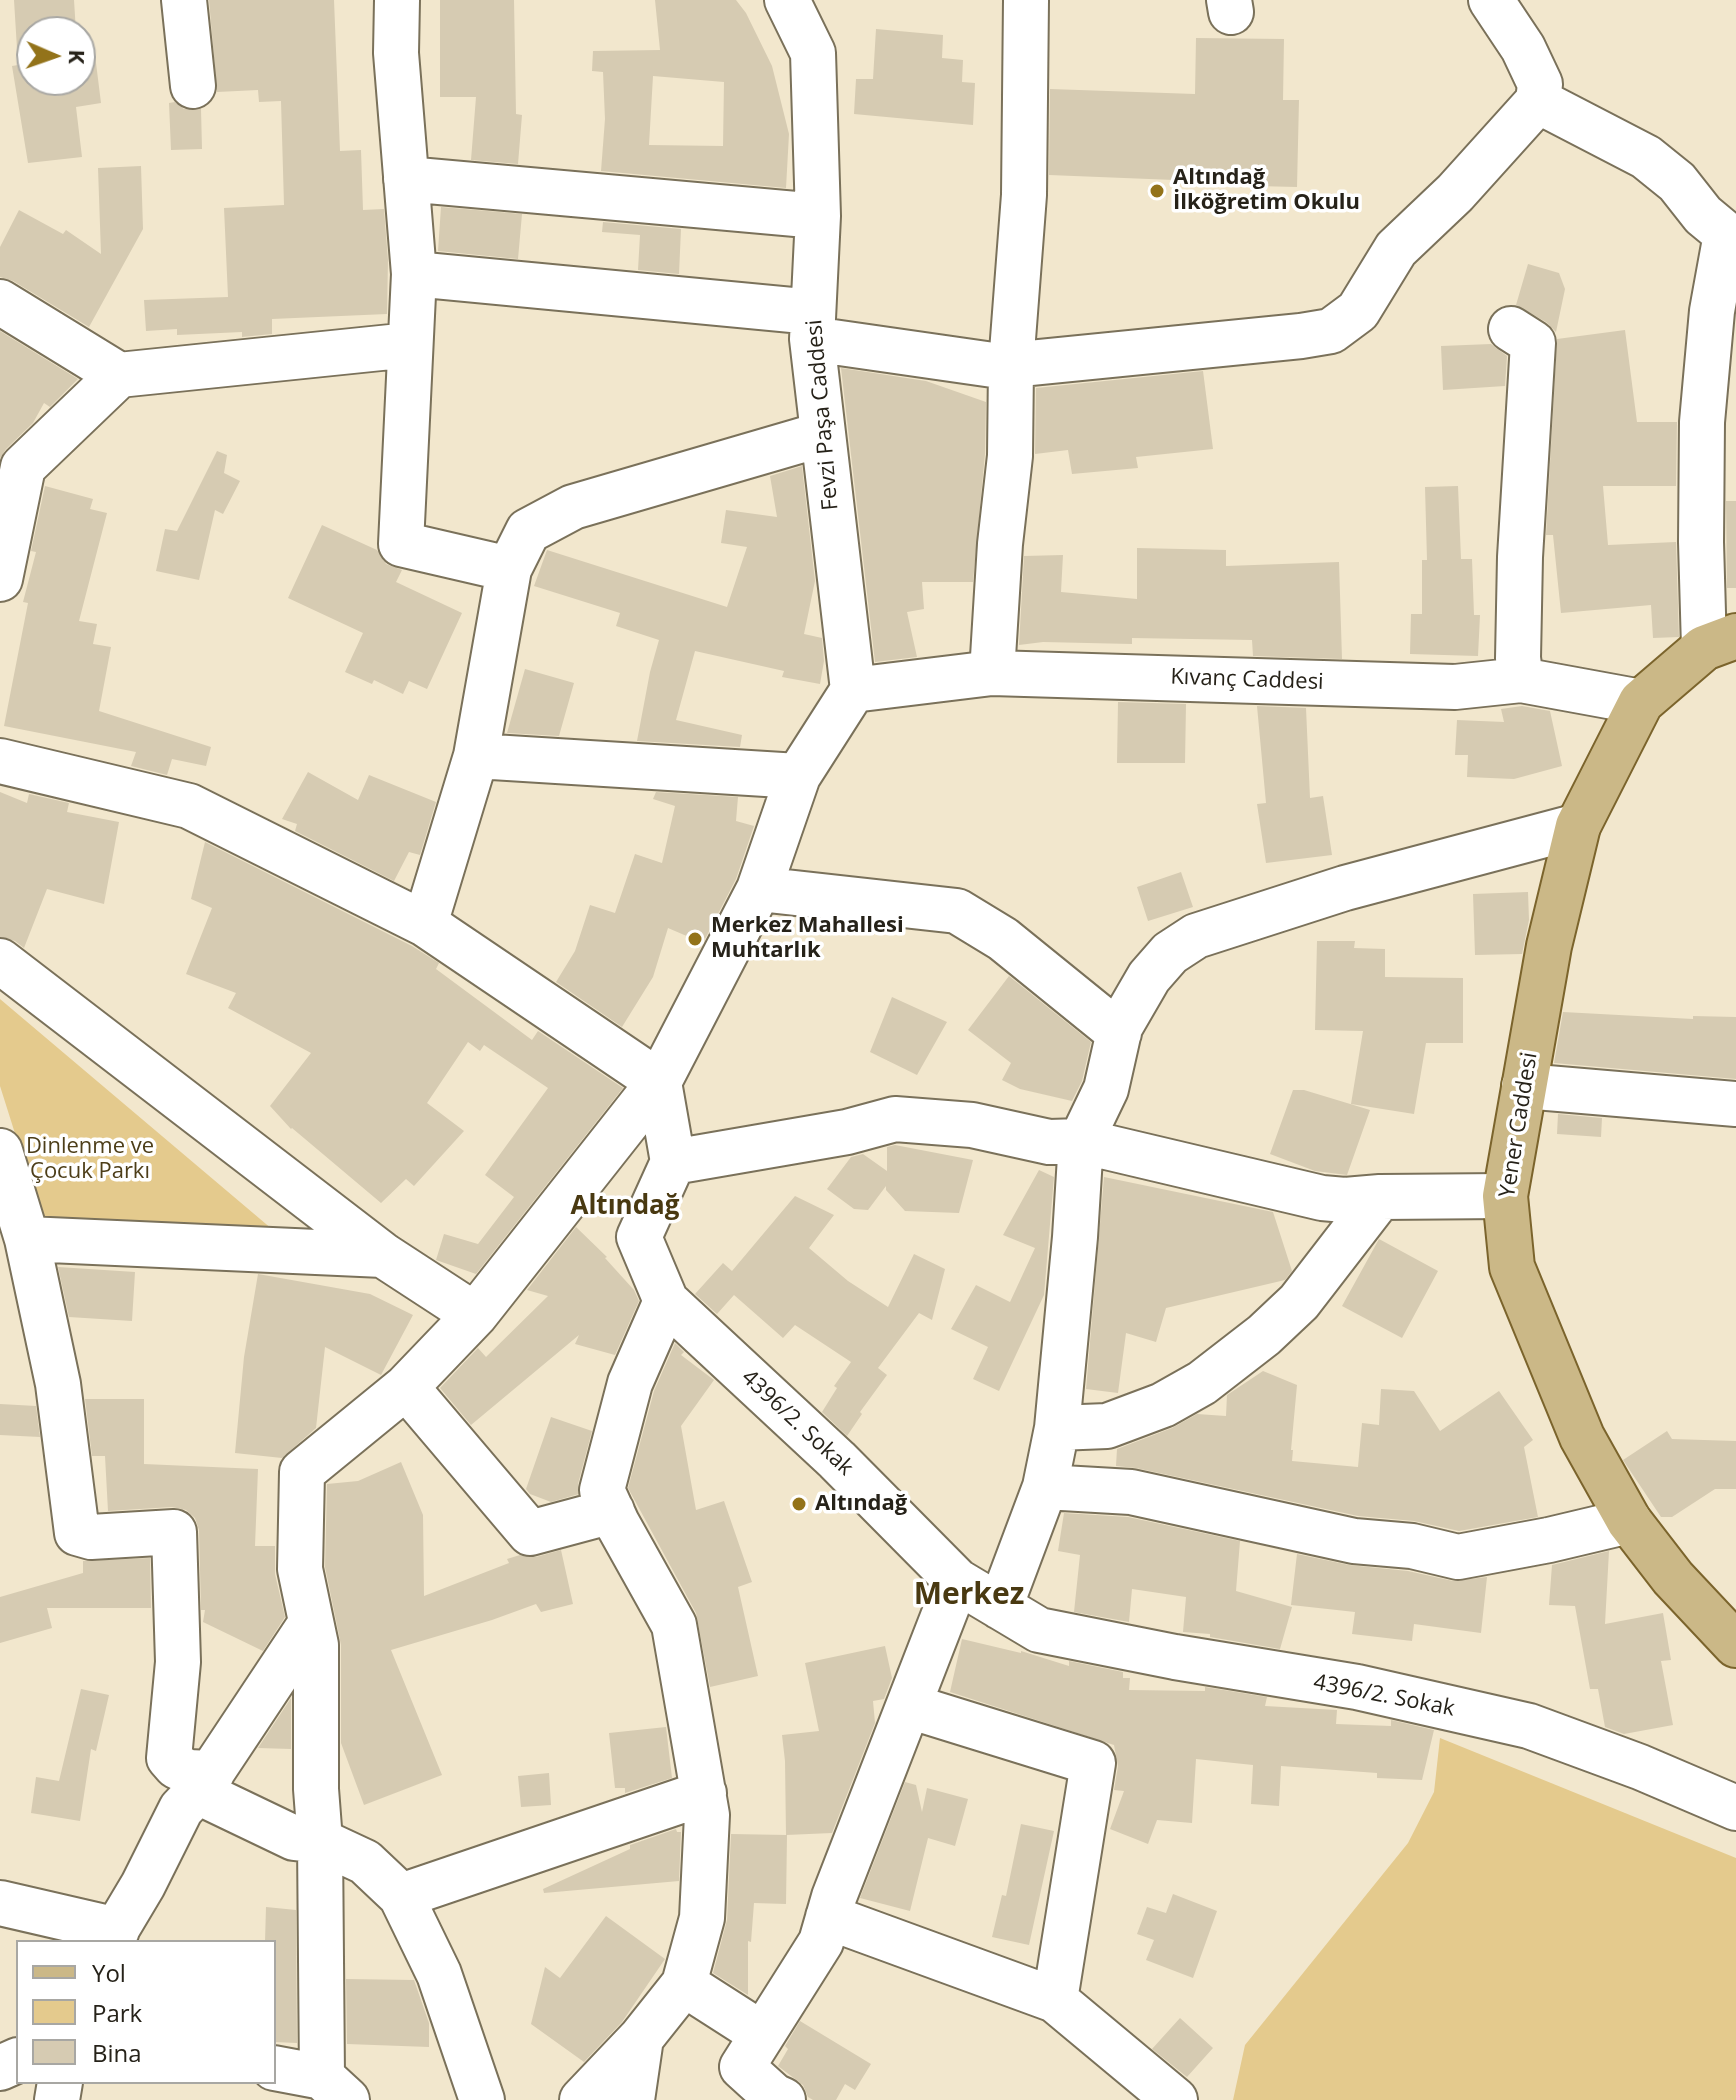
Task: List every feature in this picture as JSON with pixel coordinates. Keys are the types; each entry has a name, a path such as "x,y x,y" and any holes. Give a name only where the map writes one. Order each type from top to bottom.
{"main road":[{"path":"1641,702 1720,642"},
{"name":"Yener Caddesi","path":"1641,702 1578,826 1549,946 1505,1196 1512,1267 1582,1437 1629,1521 1673,1578 1736,1645"}],"street":[{"path":"184,0 193,86"},
{"path":"397,0 396,53 414,274 401,544 509,569"},
{"name":"Fevzi Paşa Caddesi","path":"787,0 813,53 818,216 813,325 853,690"},
{"path":"992,673 1000,544 1010,456 1011,365 1024,195 1026,0"},
{"path":"414,274 813,325 1000,366 1331,331 1358,311 1396,249 1455,193 1538,101 1540,84 1523,48 1491,0"},
{"path":"1538,101 1646,157 1677,182 1703,215 1731,236 1712,311 1702,422 1701,542 1720,642"},
{"path":"406,179 818,216"},
{"path":"0,302 119,375"},
{"path":"1511,329 1533,343 1520,557 1518,658 1521,680"},
{"path":"0,579 11,463 119,375 410,345"},
{"path":"425,924 476,756 509,569 528,531 573,507 823,434"},
{"name":"Kıvanç Caddesi","path":"853,690 992,673 1455,687 1521,680 1641,702"},
{"path":"276,2069 335,2088 316,1789 316,1645 300,1569 302,1472 406,1387 475,1315 659,1082 759,889 798,776 853,690"},
{"path":"476,756 798,776"},
{"path":"0,761 189,806 425,924 659,1082 673,1162 847,1132 895,1119 972,1125 1049,1142 1081,1141 1322,1198 1505,1196"},
{"path":"1000,1607 1045,1487 1057,1428 1081,1141 1106,1089 1119,1033 1149,977 1170,953 1196,936 1345,888 1578,826"},
{"path":"759,889 957,911 1003,939 1119,1033"},
{"path":"0,961 383,1255 475,1315"},
{"path":"1524,1086 1736,1104"},
{"path":"0,1151 27,1239 58,1384 77,1533 91,1537 174,1532 178,1662 169,1758 176,1766 294,1838 320,1841 365,1862 401,1896 439,1974 482,2100"},
{"name":"4396/2. Sokak","path":"673,1162 639,1237 666,1301 837,1460 957,1581 1039,1630 1175,1657 1357,1687 1529,1726 1640,1767 1736,1808"},
{"path":"1057,1428 1107,1426 1163,1405 1202,1383 1264,1335 1299,1302 1380,1197"},
{"path":"27,1239 383,1255"},
{"path":"582,2100 641,2038 684,1984 702,1918 707,1815 674,1625 602,1490 630,1383 666,1301"},
{"path":"406,1387 530,1533 612,1511"},
{"path":"1045,1487 1131,1492 1354,1541 1412,1546 1458,1557 1629,1521"},
{"path":"783,2100 774,2096 742,2067 821,1942 957,1581"},
{"path":"0,1903 113,1936 181,1809 205,1783 311,1623"},
{"path":"909,1706 1093,1763 1055,2000"},
{"path":"401,1896 704,1793"},
{"path":"828,1917 1055,2000 1175,2100"},
{"path":"684,1984 762,2034"},
{"path":"632,2100 641,2038"}],"green space":[{"name":"Dinlenme ve Çocuk Parkı","path":"0,999 279,1235 43,1222 0,1086"},
{"path":"1440,1738 1736,1858 1736,2100 1233,2100 1245,2045 1408,1843 1434,1792"}],"building":[{"path":"14,0 74,0 75,16 16,16 16,32"},
{"path":"209,0 334,0 340,151 361,150 363,210 384,209 388,260 387,314 272,319 272,334 242,337 242,332 177,335 177,329 146,331 144,300 228,297 224,208 284,205 281,101 259,102 258,90 217,92"},
{"path":"440,0 514,0 516,114 522,115 518,164 471,160 476,97 440,97"},
{"path":"655,0 736,0 746,13 772,66 789,134 786,188 601,171 605,119 603,72 592,71 593,51 660,50","holes":["653,76 724,82 723,146 649,145"]},
{"path":"876,29 943,35 942,58 963,60 962,82 975,83 973,125 854,114 856,79 873,79"},
{"path":"1196,38 1284,39 1283,100 1299,100 1297,187 1174,184 1174,180 1049,175 1050,89 1195,94"},
{"path":"96,63 101,103 76,107 82,157 28,163 17,96 96,96"},
{"path":"16,65 16,90 12,66"},
{"path":"175,102 184,109 201,109 202,149 171,150 169,103"},
{"path":"141,166 143,229 89,327 13,281 0,277 0,247 19,210 63,234 66,230 101,254 98,168"},
{"path":"441,207 522,214 518,259 438,251"},
{"path":"603,222 681,229 679,274 638,270 640,235 602,232"},
{"path":"1528,264 1559,273 1565,289 1556,332 1546,322 1516,305"},
{"path":"1625,330 1637,422 1677,422 1676,486 1603,486 1608,545 1676,542 1679,637 1653,638 1651,605 1561,613 1553,535 1546,535 1557,339"},
{"path":"0,331 78,379 50,407 44,403 33,423 0,459"},
{"path":"1491,344 1507,356 1505,386 1443,390 1441,346"},
{"path":"841,368 926,381 986,402 985,454 973,582 922,582 924,609 907,612 917,657 875,662"},
{"path":"1203,371 1213,449 1136,457 1138,468 1072,474 1068,450 1035,454 1036,388"},
{"path":"217,451 227,455 224,473 240,481 223,514 215,510 199,580 156,571 165,529 177,531"},
{"path":"802,466 815,581 804,634 822,638 824,661 820,684 782,677 784,671 695,651 676,720 742,735 740,747 637,741 659,640 616,626 620,613 534,586 547,550 727,607 747,547 721,543 726,510 777,517 770,476"},
{"path":"45,486 93,499 90,509 107,513 79,621 97,624 93,644 111,647 99,711 211,747 206,766 172,759 167,775 131,766 136,752 4,726 28,603 23,602 36,552 31,551"},
{"path":"1458,486 1461,559 1472,559 1474,615 1480,615 1478,656 1410,654 1411,614 1422,614 1422,560 1427,560 1425,487"},
{"path":"1726,501 1736,501 1736,588 1727,588"},
{"path":"322,525 377,550 386,564 402,570 396,582 462,613 427,689 409,681 403,694 374,680 372,684 345,672 363,633 288,598"},
{"path":"1137,548 1226,550 1226,566 1339,562 1342,659 1253,656 1252,640 1132,638 1132,644 1043,642 1019,645 1024,556 1063,555 1061,592 1137,599"},
{"path":"525,669 574,683 559,736 507,733"},
{"path":"1118,702 1186,704 1185,763 1117,763"},
{"path":"1257,706 1306,708 1310,798 1323,796 1332,855 1266,863 1257,804 1266,803"},
{"path":"1522,706 1550,711 1562,766 1514,779 1467,777 1468,755 1455,755 1457,720 1504,722 1501,709"},
{"path":"308,772 358,800 369,775 436,802 420,855 409,852 394,881 295,831 297,824 282,819"},
{"path":"0,792 27,803 29,794 69,803 67,812 119,822 104,904 47,889 24,948 15,941 0,937"},
{"path":"656,792 738,797 736,821 754,826 736,879 703,943 668,928 653,977 622,1027 556,982 575,951 590,905 615,913 635,854 662,863 675,806 653,799"},
{"path":"205,842 412,946 439,963 436,969 532,1040 538,1031 623,1088 476,1274 436,1260 444,1234 478,1244 514,1197 485,1175 548,1088 484,1045 480,1051 468,1042 427,1103 464,1131 414,1186 406,1179 381,1203 291,1129 270,1106 311,1053 228,1008 236,993 186,974 212,908 191,899"},
{"path":"1181,872 1193,907 1148,921 1137,887"},
{"path":"1528,892 1529,920 1522,954 1475,955 1473,894"},
{"path":"1317,941 1355,941 1354,948 1385,949 1385,977 1463,978 1463,1043 1426,1043 1414,1114 1351,1104 1363,1031 1315,1030"},
{"path":"1009,976 1091,1042 1082,1081 1072,1101 1020,1089 1002,1080 1011,1063 968,1030"},
{"path":"892,997 947,1022 917,1075 870,1052"},
{"path":"1563,1012 1693,1019 1693,1016 1736,1017 1736,1079 1554,1063"},
{"path":"1293,1090 1304,1090 1370,1110 1347,1175 1315,1171 1270,1154"},
{"path":"1558,1114 1602,1118 1601,1137 1557,1134"},
{"path":"895,1145 973,1160 959,1213 905,1211 886,1190 886,1186 868,1210 854,1209 827,1189 851,1157 863,1154 887,1171 887,1147"},
{"path":"1039,1170 1054,1177 1044,1295 999,1391 973,1379 988,1347 951,1329 976,1285 1010,1302 1035,1248 1003,1235"},
{"path":"1104,1177 1273,1212 1292,1271 1285,1280 1166,1308 1156,1342 1126,1333 1118,1393 1086,1389"},
{"path":"795,1196 834,1215 809,1248 848,1281 888,1307 914,1254 945,1269 932,1320 919,1313 878,1368 887,1375 847,1436 822,1412 837,1388 834,1386 851,1362 795,1325 783,1338 734,1295 717,1314 695,1294 723,1263 732,1271"},
{"path":"576,1227 607,1257 634,1290 639,1301 615,1355 575,1344 579,1335 471,1425 440,1388 478,1348 486,1357 548,1296 527,1290"},
{"path":"1379,1239 1438,1271 1402,1338 1342,1306"},
{"path":"58,1267 135,1272 132,1321 69,1317"},
{"path":"258,1274 370,1294 413,1315 381,1375 325,1347 316,1428 282,1458 235,1453 244,1357"},
{"path":"675,1343 684,1352 681,1355 714,1380 681,1426 696,1510 724,1501 752,1582 738,1587 758,1676 710,1687 696,1613 628,1488 654,1391"},
{"path":"1263,1371 1297,1385 1292,1461 1358,1467 1362,1423 1379,1425 1381,1389 1414,1391 1440,1431 1499,1391 1533,1440 1524,1447 1538,1517 1459,1531 1414,1521 1358,1516 1116,1466 1117,1449 1172,1428 1197,1414 1226,1416 1227,1395"},
{"path":"85,1399 144,1399 144,1464 258,1469 255,1546 275,1546 275,1574 285,1617 263,1651 203,1622 205,1610 201,1610 199,1530 195,1518 186,1510 172,1507 108,1511 105,1456 92,1456"},
{"path":"0,1404 36,1406 40,1437 0,1435"},
{"path":"551,1417 592,1431 578,1484 579,1494 551,1502 530,1494 526,1489"},
{"path":"1667,1431 1672,1439 1736,1441 1736,1489 1715,1489 1672,1517 1661,1517 1623,1460"},
{"path":"401,1462 423,1515 424,1596 509,1563 507,1559 520,1555 536,1557 561,1550 573,1604 541,1612 536,1604 391,1650 442,1775 364,1805 341,1743 341,1645 325,1567 327,1484 358,1481"},
{"path":"1064,1513 1128,1517 1240,1541 1236,1591 1292,1607 1280,1649 1210,1637 1210,1634 1183,1632 1186,1597 1132,1589 1129,1622 1074,1612 1080,1555 1058,1551"},
{"path":"1609,1551 1605,1624 1663,1613 1671,1660 1661,1661 1673,1725 1624,1734 1605,1727 1598,1689 1590,1689 1575,1606 1549,1605 1552,1565"},
{"path":"1297,1554 1453,1581 1487,1577 1481,1633 1414,1624 1412,1641 1352,1634 1355,1612 1291,1605"},
{"path":"150,1558 151,1608 47,1608 52,1628 0,1643 0,1597 83,1573 83,1561"},
{"path":"962,1639 1021,1651 1069,1666 1069,1661 1123,1672 1123,1678 1130,1678 1129,1690 1205,1691 1205,1687 1267,1697 1265,1706 1337,1710 1336,1724 1391,1726 1391,1720 1434,1730 1422,1780 1377,1778 1377,1773 1281,1766 1279,1806 1251,1804 1253,1765 1196,1759 1192,1823 1157,1820 1148,1844 1110,1829 1124,1791 1114,1790 1118,1766 1114,1745 950,1692"},
{"path":"885,1646 892,1678 884,1699 873,1701 875,1723 832,1833 786,1835 782,1735 819,1731 805,1663"},
{"path":"81,1689 109,1695 96,1751 91,1749 80,1821 31,1813 36,1777 59,1781"},
{"path":"291,1698 291,1749 258,1748"},
{"path":"666,1727 672,1778 625,1793 625,1788 615,1788 609,1733"},
{"path":"549,1773 551,1805 521,1807 518,1776"},
{"path":"905,1782 916,1785 922,1812 927,1788 968,1799 955,1846 928,1838 910,1911 860,1898"},
{"path":"1021,1824 1054,1831 1029,1945 992,1937 1002,1895 1006,1896"},
{"path":"676,1829 681,1832 679,1881 544,1893 543,1889 630,1849 630,1845"},
{"path":"731,1834 787,1835 786,1904 754,1903 751,1942 748,1941 748,1995 713,1973 727,1920"},
{"path":"1173,1894 1217,1911 1193,1978 1146,1960 1154,1940 1137,1934 1147,1907 1166,1913"},
{"path":"266,1907 296,1910 297,2043 276,2042 276,1940 265,1940"},
{"path":"606,1916 665,1959 622,2022 584,2062 531,2024 545,1967 560,1978"},
{"path":"346,1979 414,1980 429,2023 429,2047 347,2044"},
{"path":"1180,2018 1213,2048 1187,2077 1152,2049"},
{"path":"800,2021 871,2064 855,2090 845,2084 836,2100 813,2100 808,2097 803,2085 778,2066 788,2049 785,2046"}],"place":[{"name":"Altındağ İlköğretim Okulu","path":"1157,191"},
{"name":"Merkez Mahallesi Muhtarlık","path":"695,939"},
{"name":"Altındağ","path":"799,1504"}],"district":[{"name":"Altındağ","path":"625,1207"},
{"name":"Merkez","path":"969,1595"}]}
